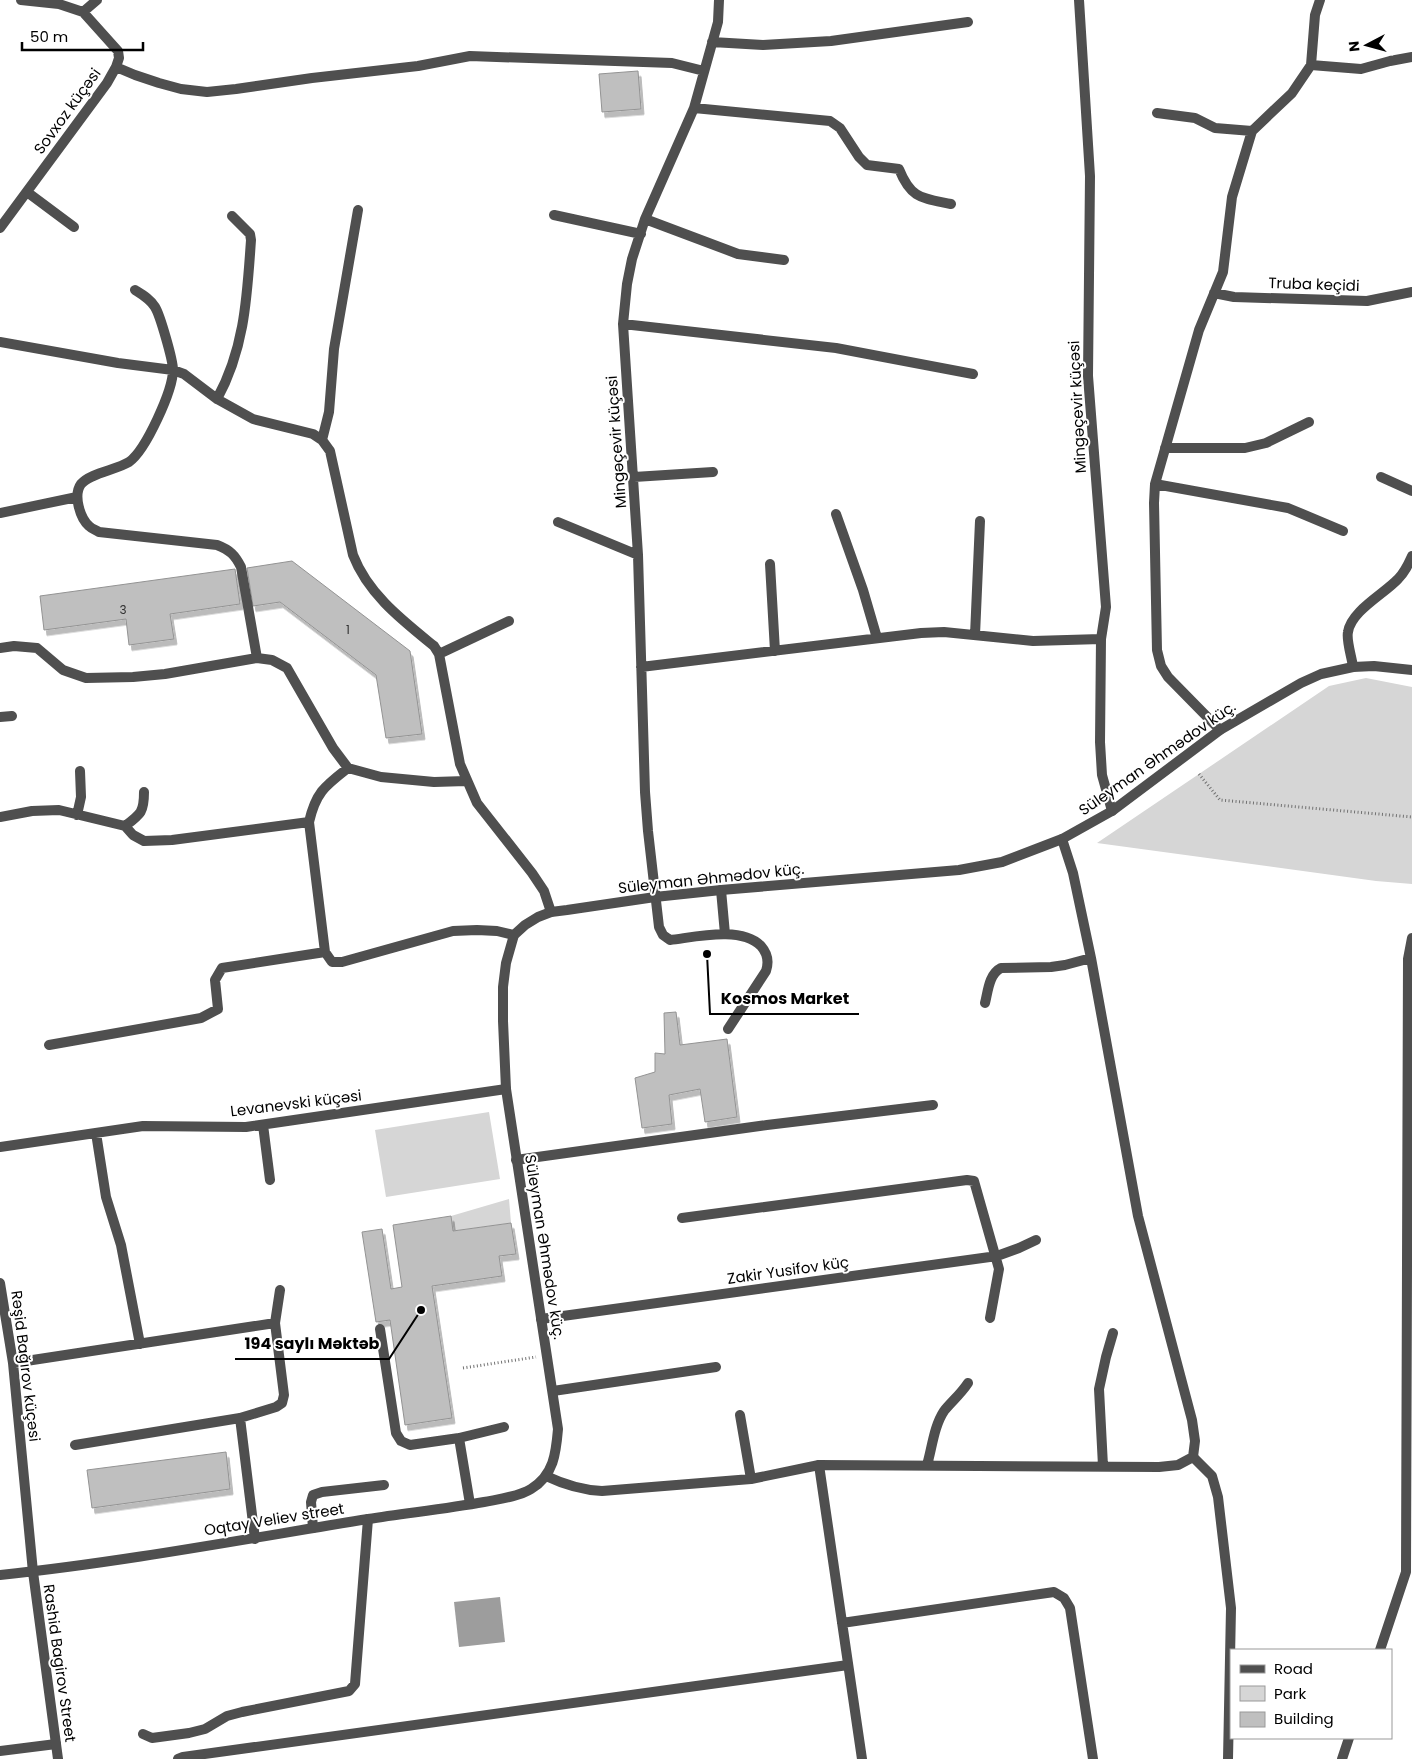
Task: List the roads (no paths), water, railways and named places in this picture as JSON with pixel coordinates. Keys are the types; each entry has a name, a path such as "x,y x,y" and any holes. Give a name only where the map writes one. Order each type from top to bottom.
{"street":[{"path":"20,0 59,4 83,12 97,0"},
{"name":"Mingəçevir küçəsi","path":"719,0 718,22 694,108 645,219 632,259 627,284 623,324 638,555 645,792 659,927 663,935 670,940 725,934"},
{"name":"Mingəçevir küçəsi","path":"1079,0 1090,176 1088,376 1106,607 1101,639 1100,742 1102,775 1112,812"},
{"path":"1220,730 1168,677 1161,666 1157,650 1155,484 1199,330 1223,272 1232,197 1252,131 1292,93 1311,65 1315,15 1320,0"},
{"name":"Sovxoz küçəsi","path":"0,228 98,96 116,67 119,58 118,51 83,12"},
{"path":"712,42 763,45 831,41 968,22"},
{"path":"116,67 181,89 207,92 340,74 418,66 470,56 672,63 704,70"},
{"path":"1311,65 1361,69 1412,57"},
{"path":"694,108 830,121 840,128 859,157 867,165 899,169 904,181 912,192 924,198 951,204"},
{"path":"1157,113 1195,118 1214,128 1252,131"},
{"path":"27,192 74,227"},
{"path":"322,440 328,419 334,349 358,210"},
{"path":"554,215 640,234"},
{"path":"217,399 226,383 233,364 245,315 251,240 250,234 232,216"},
{"path":"645,219 738,254 784,260"},
{"path":"135,290 150,299 156,308 173,370 168,392 149,439 130,461 114,469 87,478 80,485 77,497 81,512 89,526 99,532 217,545 235,556 241,567 257,658"},
{"name":"Truba keçidi","path":"1214,293 1234,296 1367,301 1412,292"},
{"path":"623,324 836,348 973,374"},
{"path":"0,342 118,363 173,370 184,374 217,399 254,418 313,434 322,440 330,451 335,467 350,543 358,567 370,586 391,610 434,646 439,654 460,764 466,781 477,803 544,891 551,912"},
{"path":"1165,448 1245,448 1266,443 1309,422"},
{"path":"634,478 712,472"},
{"path":"1381,477 1412,491"},
{"path":"1155,484 1288,508 1343,531"},
{"path":"0,513 77,497"},
{"path":"836,514 863,590 877,638"},
{"path":"975,635 980,521"},
{"path":"558,522 638,555"},
{"path":"1354,666 1347,632 1359,612 1398,580 1406,570 1412,556"},
{"path":"770,564 775,651"},
{"path":"439,654 509,621"},
{"path":"641,667 921,633 944,632 1033,641 1101,639"},
{"path":"0,648 14,646 37,648 63,670 86,678 165,674 257,658 272,660 287,668 333,748 348,768 381,778 434,782 466,781"},
{"name":"Süleyman Əhmədov küç.","path":"546,1476 553,1464 557,1436 553,1391 506,1089 503,987 506,963 514,935 525,925 551,912 655,897 959,870 1002,862 1062,839 1112,812 1220,730 1301,683 1321,674 1354,666 1391,667 1412,670"},
{"path":"0,717 12,716"},
{"path":"348,768 320,792 313,805 310,822 325,952 332,962 342,962 453,932 497,931 514,935"},
{"path":"77,815 81,797 80,771"},
{"path":"125,826 141,814 144,805 144,792"},
{"path":"0,817 32,811 59,810 125,826 133,835 144,841 172,840 310,822"},
{"path":"1062,839 1073,873 1091,958 1138,1216 1192,1420 1195,1441 1193,1457"},
{"path":"722,890 725,934 755,940 765,950 768,963 766,971 728,1029"},
{"path":"1380,1649 1409,1572 1408,968 1412,938"},
{"path":"49,1045 201,1018 218,1009 215,980 222,968 325,952"},
{"path":"985,1003 991,979 996,970 1001,968 1051,967 1091,958"},
{"name":"Levanevski küçəsi","path":"0,1147 143,1126 246,1127 506,1089"},
{"path":"516,1160 767,1125 933,1105"},
{"path":"263,1125 270,1180"},
{"path":"96,1133 106,1197 122,1245 140,1344"},
{"path":"682,1218 966,1180 974,1181 997,1256 999,1274 990,1318"},
{"name":"Zakir Yusifov küç","path":"541,1319 997,1256 1036,1240"},
{"name":"Rəşid Bağırov küçəsi","path":"0,1283 13,1363 33,1572"},
{"path":"75,1446 240,1418 276,1407 282,1403 284,1395 276,1323 280,1290"},
{"path":"13,1363 276,1323"},
{"path":"380,1329 396,1433 401,1441 410,1444 459,1438 504,1427"},
{"path":"1102,1466 1099,1388 1113,1333"},
{"path":"553,1391 716,1367"},
{"path":"927,1465 936,1429 944,1411 961,1395 968,1383"},
{"path":"740,1414 751,1479"},
{"path":"240,1418 255,1538"},
{"path":"459,1438 470,1504"},
{"path":"546,1476 568,1486 595,1491 751,1479 819,1465 1159,1467 1178,1465 1193,1457"},
{"path":"1193,1457 1212,1476 1218,1497 1231,1608 1230,1649"},
{"path":"819,1465 862,1759"},
{"name":"Oqtay Veliev street","path":"0,1575 33,1572 470,1504 516,1495 532,1488 546,1476"},
{"path":"313,1528 311,1502 313,1495 322,1492 384,1485"},
{"path":"143,1734 152,1738 189,1733 205,1729 226,1716 349,1691 355,1684 368,1519"},
{"name":"Rashid Bagirov Street","path":"33,1572 58,1759"},
{"path":"842,1623 1054,1592 1064,1598 1070,1608 1093,1759"},
{"path":"1228,1759 1230,1658"},
{"path":"178,1759 848,1665"},
{"path":"1342,1759 1349,1739"},
{"path":"2,1754 56,1744"}],"place":[{"name":"Kosmos Market","path":"707,954"},
{"name":"194 saylı Məktəb","path":"421,1310"}]}
